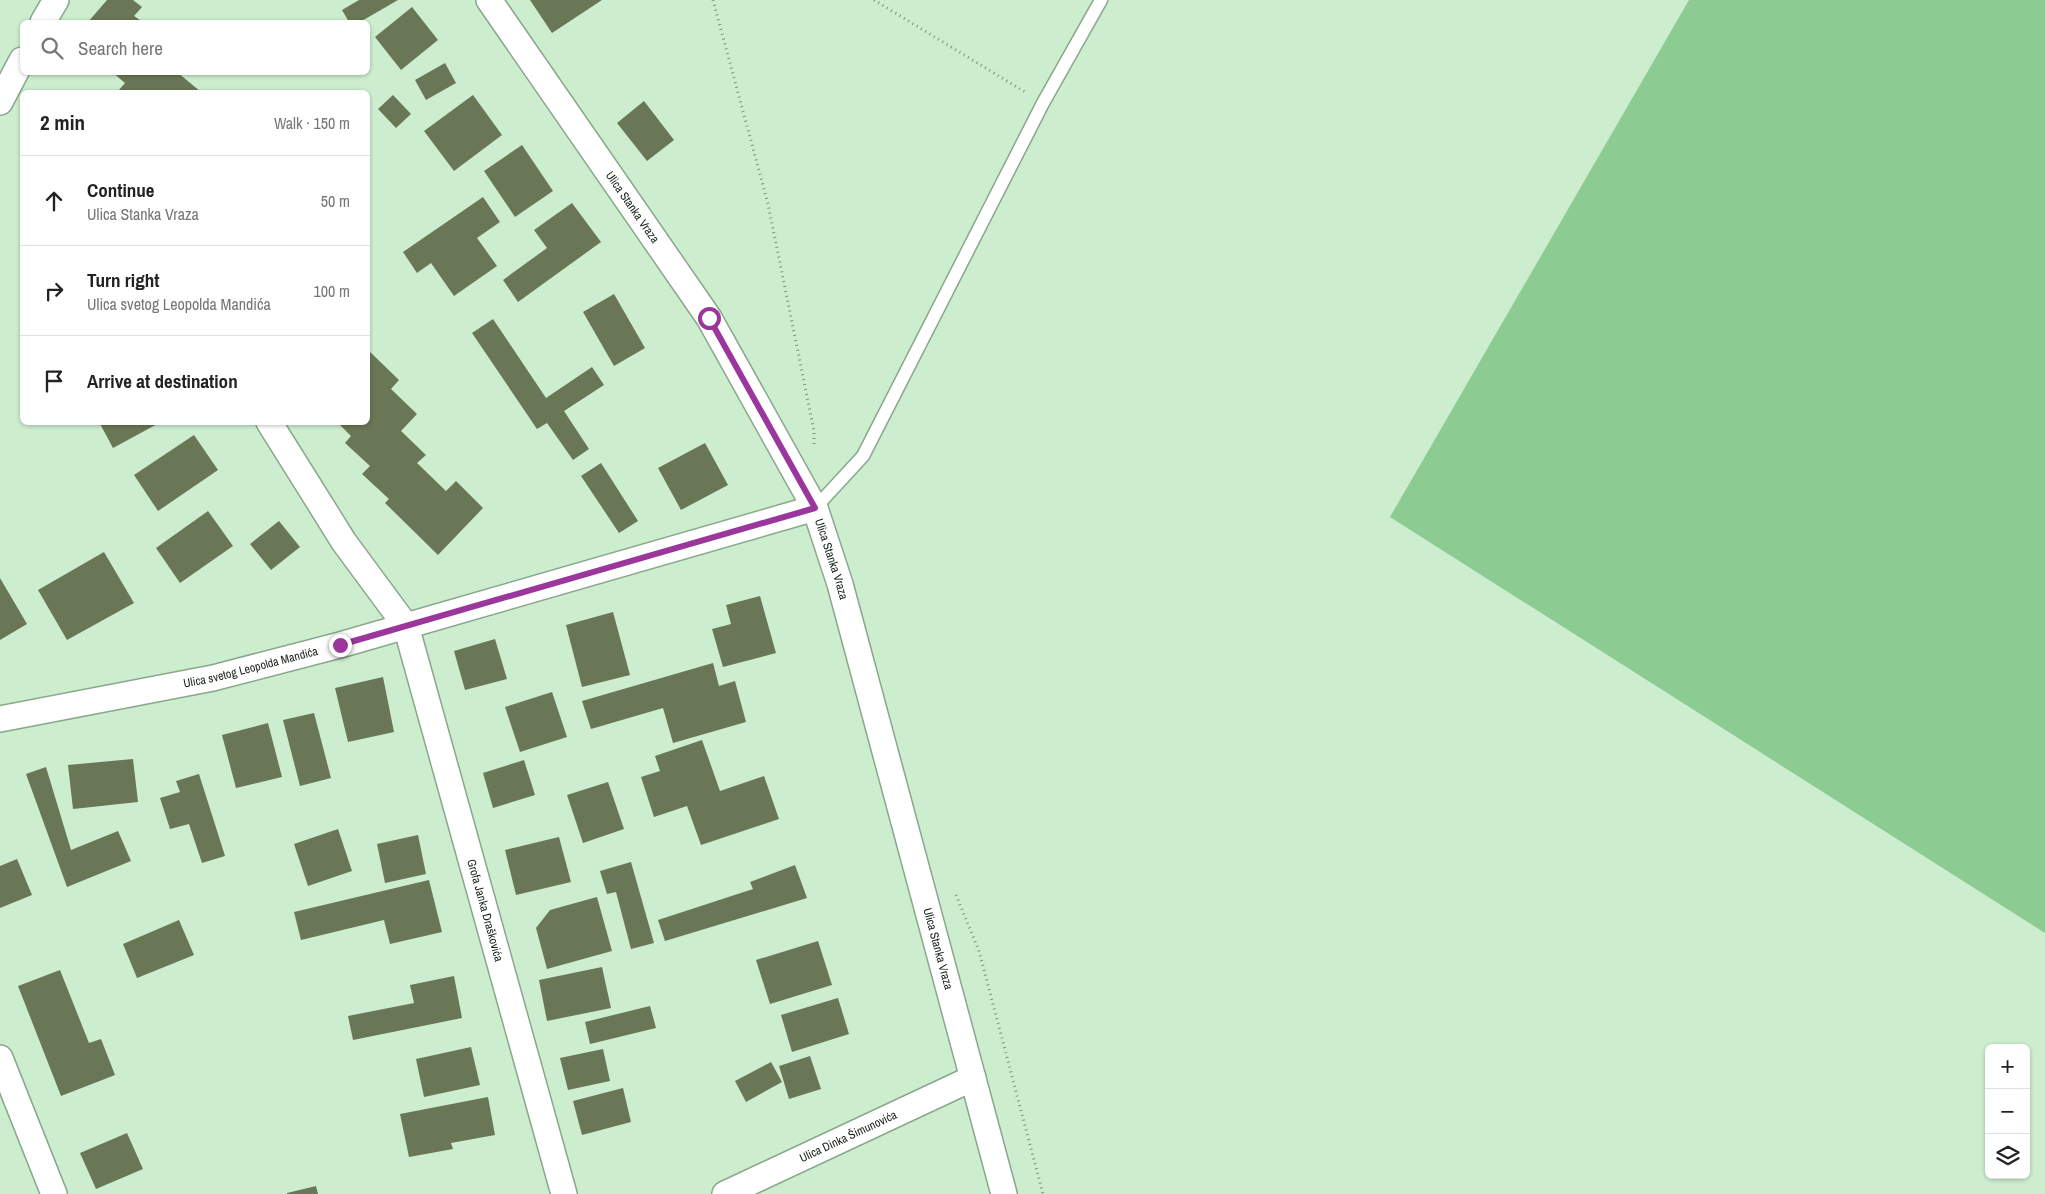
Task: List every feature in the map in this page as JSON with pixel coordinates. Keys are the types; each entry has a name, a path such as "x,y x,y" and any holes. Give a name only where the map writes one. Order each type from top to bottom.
{"street":[{"path":"44,20 56,0"},
{"name":"Ulica Stanka Vraza","path":"490,0 709,318 815,508 840,584 1004,1194"},
{"path":"8,90 20,64"},
{"path":"272,425 344,542 406,626"},
{"name":"Ulica svetog Leopolda Mandića","path":"0,719 213,678 406,626 815,508"},
{"name":"Grofa Janka Draškovića","path":"406,626 564,1194"},
{"path":"0,1058 54,1194"},
{"name":"Ulica Dinka Šimunovića","path":"725,1194 973,1078"}],"lane":[{"path":"815,508 863,456 1043,103 1100,0"}],"path":[{"path":"713,0 768,204 814,431 814,450"},
{"path":"874,0 1043,103"},
{"path":"954,890 979,951 1043,1194"}],"green space":[{"path":"1689,0 2045,0 2045,933 1390,517"}],"building":[{"path":"107,0 133,0 142,7 134,16 140,20 90,20"},
{"path":"359,0 398,0 363,20 348,20 342,10"},
{"path":"530,0 602,0 552,33"},
{"path":"412,7 438,40 401,70 375,37"},
{"path":"445,63 456,83 426,100 415,80"},
{"path":"116,75 181,75 199,90 119,90 125,83"},
{"path":"393,95 411,114 396,128 378,109"},
{"path":"473,95 502,135 454,171 424,131"},
{"path":"644,101 674,140 647,161 617,123"},
{"path":"522,145 553,191 515,217 484,171"},
{"path":"483,197 500,222 477,238 497,266 454,296 431,263 417,273 403,252"},
{"path":"572,203 601,242 518,302 503,280 547,248 534,230"},
{"path":"614,294 645,348 614,366 583,312"},
{"path":"493,319 546,398 592,367 604,385 564,411 589,449 573,460 547,423 537,429 472,333"},
{"path":"370,352 399,380 391,389 417,414 401,431 426,455 417,463 446,491 456,481 483,508 438,555 385,503 389,499 362,474 370,466 345,443 351,436 340,425 370,425"},
{"path":"101,425 155,425 113,448"},
{"path":"194,435 218,470 158,511 134,475"},
{"path":"705,443 728,485 681,510 658,468"},
{"path":"601,463 638,521 619,533 581,476"},
{"path":"208,511 233,546 180,583 156,548"},
{"path":"279,521 300,547 271,570 250,544"},
{"path":"104,552 134,603 67,640 38,590"},
{"path":"0,578 27,624 0,640"},
{"path":"760,596 776,653 723,667 712,629 731,624 726,605"},
{"path":"613,612 630,675 582,687 566,625"},
{"path":"495,639 507,679 465,690 454,651"},
{"path":"713,663 719,686 735,681 746,722 673,743 663,708 591,729 582,701"},
{"path":"383,677 394,732 348,742 335,688"},
{"path":"552,692 567,737 520,752 505,707"},
{"path":"314,713 331,778 300,786 283,720"},
{"path":"268,723 282,777 236,788 222,735"},
{"path":"702,740 720,791 764,776 779,819 701,845 687,806 654,817 641,777 660,771 655,756"},
{"path":"133,759 138,802 73,809 68,765"},
{"path":"524,760 535,795 493,808 483,773"},
{"path":"46,767 71,850 118,831 131,861 67,887 26,774"},
{"path":"199,774 225,856 202,863 189,824 170,829 160,798 180,792 176,781"},
{"path":"608,782 624,829 583,843 567,795"},
{"path":"338,829 352,871 308,886 294,844"},
{"path":"418,835 426,874 385,883 377,844"},
{"path":"559,837 571,882 516,895 505,850"},
{"path":"17,859 32,895 0,908 0,866"},
{"path":"631,862 654,943 631,949 616,892 607,894 600,871"},
{"path":"795,865 807,898 665,941 658,920 753,889 750,882"},
{"path":"429,880 442,932 390,944 384,920 301,940 294,912"},
{"path":"597,897 612,951 547,969 536,928 550,910"},
{"path":"179,920 194,955 137,978 123,944"},
{"path":"818,941 832,985 770,1004 756,960"},
{"path":"602,967 611,1008 547,1021 539,980"},
{"path":"60,970 89,1043 101,1039 115,1075 61,1096 18,986"},
{"path":"454,976 462,1018 353,1040 348,1016 414,1003 410,985"},
{"path":"838,998 849,1034 792,1052 781,1015"},
{"path":"650,1006 656,1028 590,1044 585,1022"},
{"path":"471,1047 480,1085 424,1097 416,1059"},
{"path":"603,1049 610,1081 568,1090 560,1058"},
{"path":"810,1056 821,1089 789,1099 779,1066"},
{"path":"771,1062 782,1082 746,1102 735,1081"},
{"path":"623,1088 631,1122 582,1135 573,1101"},
{"path":"488,1097 495,1135 451,1143 453,1149 409,1157 400,1114"},
{"path":"127,1133 143,1169 96,1189 80,1153"},
{"path":"316,1186 318,1194 287,1194 287,1193"}],"route":[{"path":"340,645 815,508 709,318"}]}
